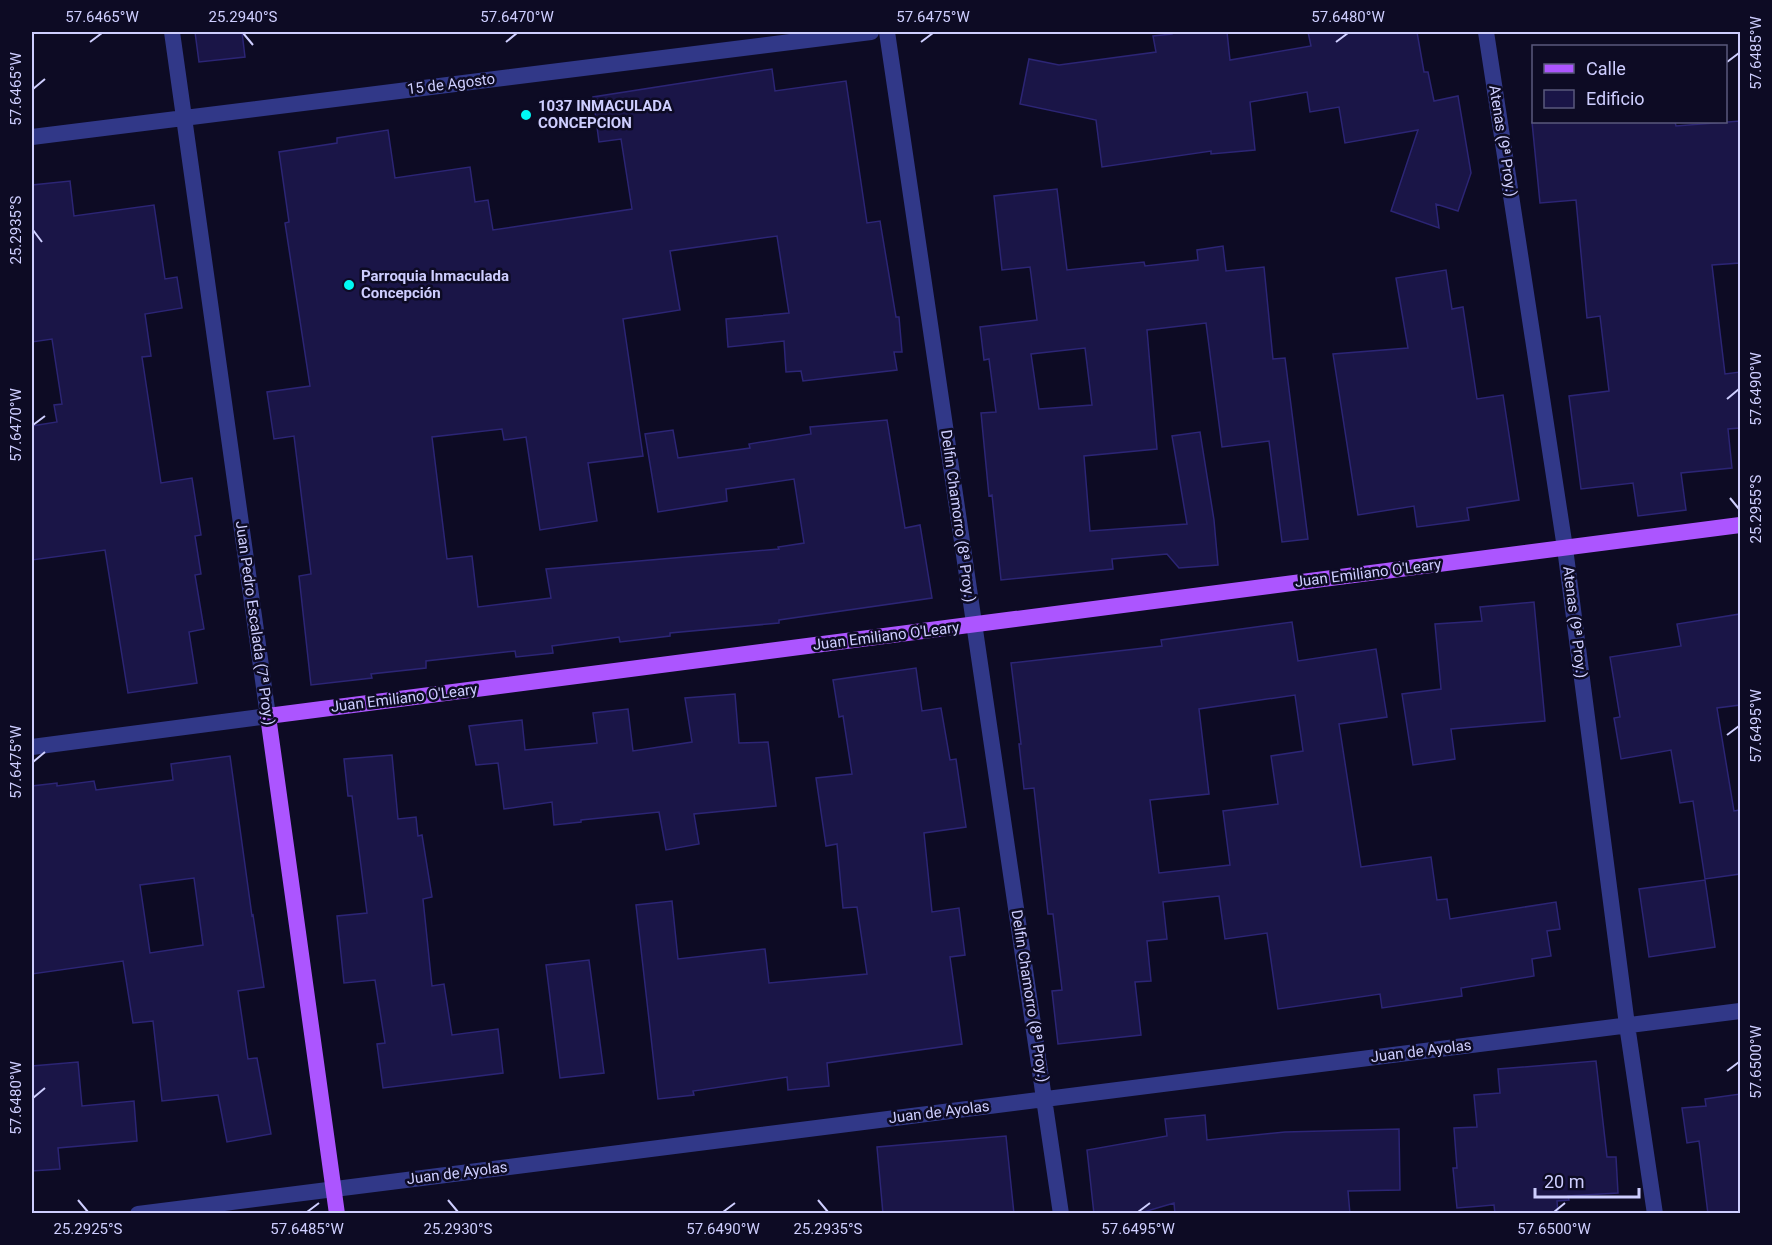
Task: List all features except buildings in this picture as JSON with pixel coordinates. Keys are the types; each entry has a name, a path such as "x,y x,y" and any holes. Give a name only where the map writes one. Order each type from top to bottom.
{"main road":[{"name":"Juan Emiliano O'Leary","path":"268,716 1740,525"},
{"name":"Juan Pedro Escalada (7ª Proy.)","path":"268,716 337,1214"}],"street":[{"name":"Juan Pedro Escalada (7ª Proy.)","path":"172,32 268,716"},
{"name":"15 de Agosto","path":"32,137 871,32"},
{"name":"Delfin Chamorro (8ª Proy.)","path":"887,32 1046,1099 1061,1214"},
{"name":"Atenas (9ª Proy.)","path":"1486,32 1565,548 1627,1025 1655,1214"},
{"name":"Juan Emiliano O'Leary","path":"32,747 268,716"},
{"name":"Juan de Ayolas","path":"138,1214 1740,1011"}],"place":[{"name":"1037 INMACULADA CONCEPCION","path":"526,115"},
{"name":"Parroquia Inmaculada Concepción","path":"349,285"}]}
